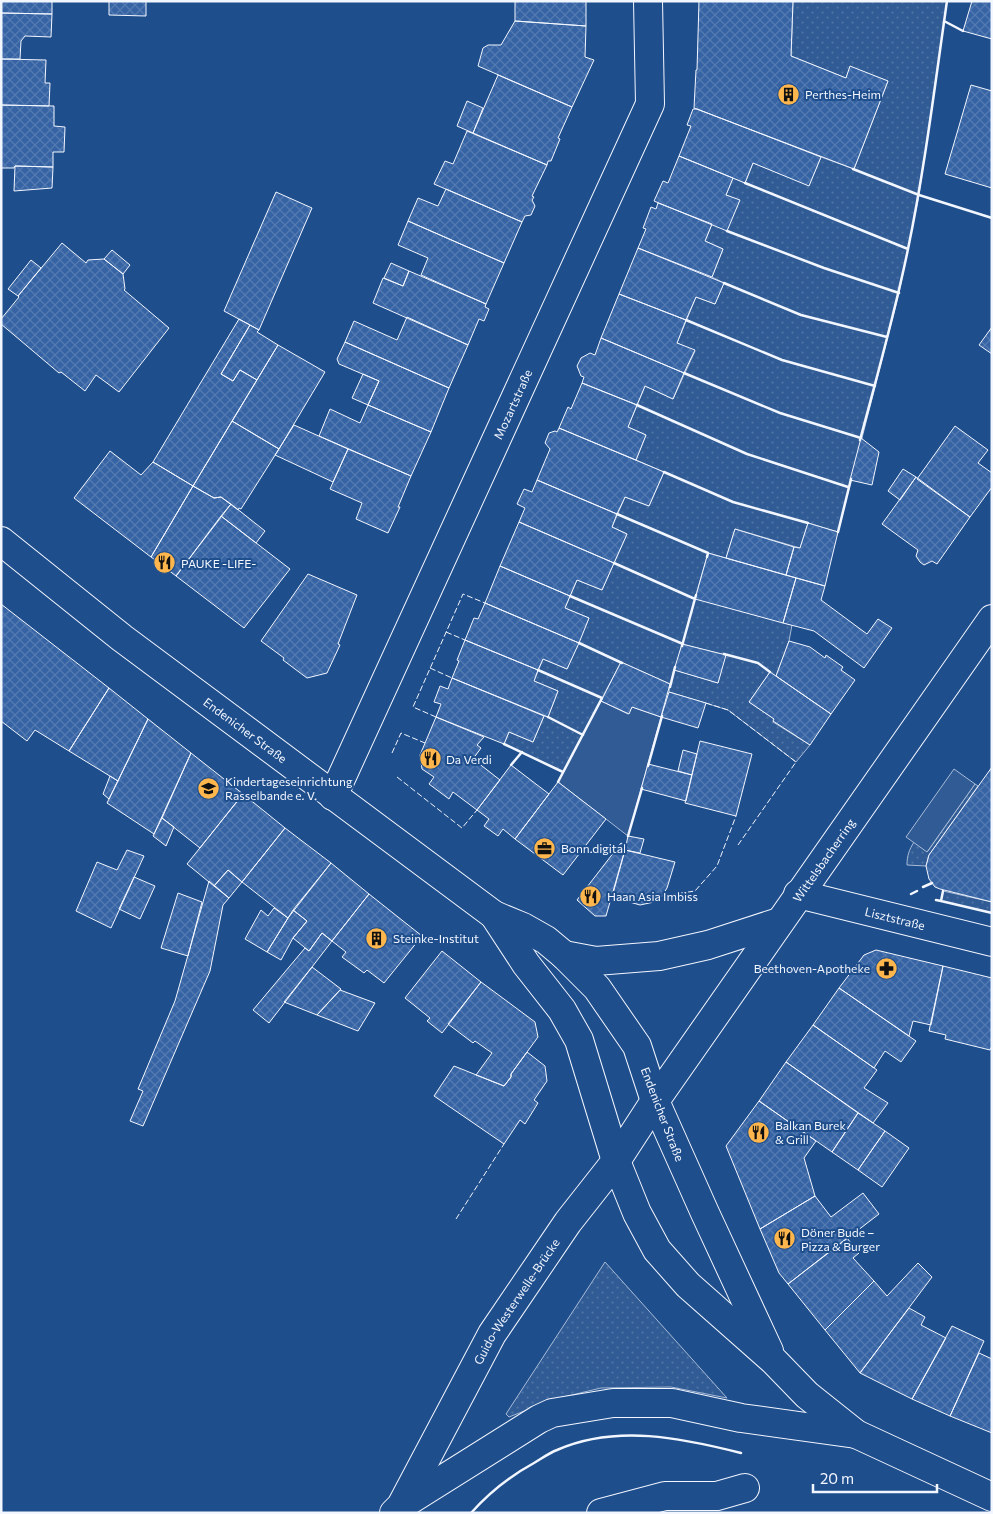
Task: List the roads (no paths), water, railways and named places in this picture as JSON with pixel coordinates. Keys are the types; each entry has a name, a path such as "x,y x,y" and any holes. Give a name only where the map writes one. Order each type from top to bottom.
{"street":[{"name":"Mozartstraße","path":"333,796 650,104 648,1"},
{"name":"Endenicher Straße","path":"1,541 122,638 494,915 523,927 546,940 564,955 596,988 637,1046 655,1101 707,1219 774,1361"},
{"name":"Wittelsbacherring","path":"655,1101 992,619"},
{"name":"Lisztstraße","path":"798,894 992,942"},
{"name":"Endenicher Straße","path":"494,915 526,964 562,1010 579,1040 616,1162 637,1214 657,1250 688,1285 774,1361 808,1395 856,1434 992,1497"},
{"path":"564,955 596,961 659,956 708,945 779,922"},
{"name":"Guido-Westerwelle-Brücke","path":"397,1509 492,1334 568,1222 616,1162 655,1101"},
{"path":"397,1509 539,1419 552,1413 613,1403 672,1403 741,1418 856,1434"},
{"path":"600,1513 665,1496 717,1496 745,1488"}],"place":[{"name":"Perthes-Heim","path":"789,94"},
{"name":"PAUKE -LIFE-","path":"165,563"},
{"name":"Da Verdi","path":"430,759"},
{"name":"Kindertageseinrichtung Rasselbande e. V.","path":"209,788"},
{"name":"Bonn.digital","path":"545,848"},
{"name":"Haan Asia Imbiss","path":"591,896"},
{"name":"Steinke-Institut","path":"377,938"},
{"name":"Beethoven-Apotheke","path":"886,968"},
{"name":"Balkan Burek & Grill","path":"759,1132"},
{"name":"Döner Bude – Pizza & Burger","path":"785,1239"}]}
